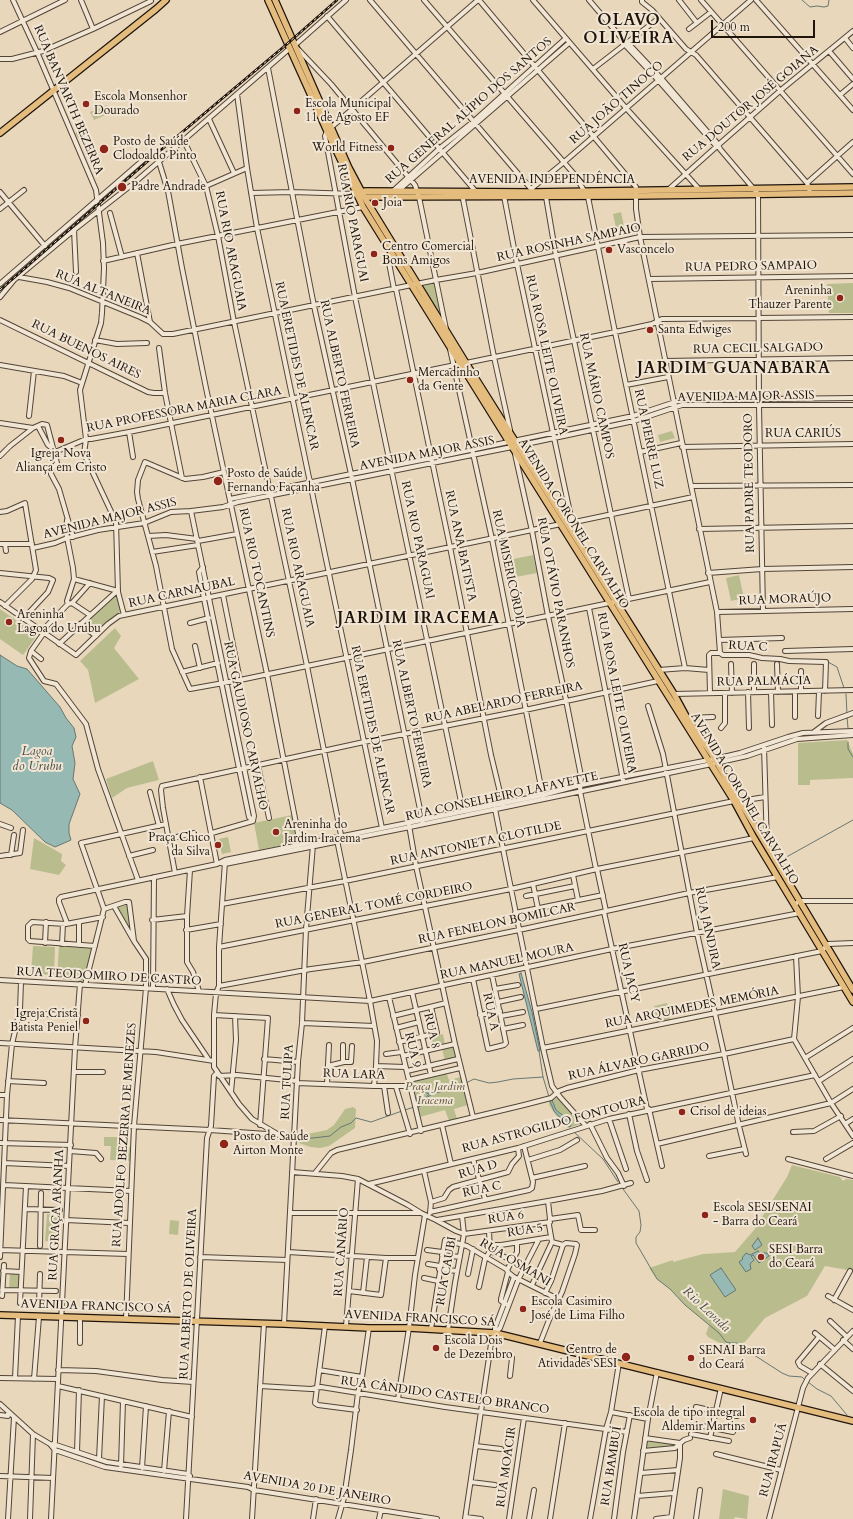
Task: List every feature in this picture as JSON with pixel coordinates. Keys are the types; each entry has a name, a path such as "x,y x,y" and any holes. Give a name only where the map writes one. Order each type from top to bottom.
{"main road":[{"path":"0,133 156,10 166,0"},
{"name":"AVENIDA CORONEL CARVALHO","path":"268,0 289,50 361,194 363,207 391,253 447,333 463,363 514,446 567,523 614,602 658,681 710,762 767,846 769,856"},
{"name":"AVENIDA CORONEL CARVALHO","path":"275,0 329,130 332,143 449,345 510,431 514,446"},
{"name":"AVENIDA INDEPENDÊNCIA","path":"462,194 480,197 532,190 668,193 754,189 853,187"},
{"name":"AVENIDA INDEPENDÊNCIA","path":"700,192 758,194 809,188 853,193"},
{"name":"AVENIDA INDEPENDÊNCIA","path":"361,194 462,194 476,192 546,197 588,197 636,193"},
{"name":"AVENIDA CORONEL CARVALHO","path":"614,602 716,761 754,838 769,856 779,875 798,902 824,949"},
{"name":"AVENIDA CORONEL CARVALHO","path":"798,902 800,913 850,988 853,1002"},
{"name":"AVENIDA FRANCISCO SÁ","path":"0,1315 264,1323 369,1328 409,1328 495,1333 853,1421"}],"street":[{"name":"RUA BANVARTH BEZERRA","path":"13,0 95,187 98,201 104,261 101,324 80,390 80,399 86,438 84,454 113,516 117,528 117,591 124,615"},
{"path":"0,32 65,0"},
{"path":"81,0 93,29"},
{"path":"0,59 12,59 37,52 93,29 151,0 156,10"},
{"path":"346,0 295,46 316,68 410,179 418,194 447,333"},
{"path":"370,0 532,190"},
{"name":"RUA PIERRE LUZ","path":"424,0 574,174 588,197 685,668"},
{"path":"329,130 447,26 479,0 635,186 636,209 640,237 664,361 717,612 720,653"},
{"path":"533,0 700,192"},
{"path":"589,0 626,43 660,79 758,194"},
{"path":"642,0 643,3 659,18 686,49 696,55 809,188 853,142"},
{"path":"679,0 698,23"},
{"path":"701,0 853,174"},
{"name":"RUA JOÃO TINOCO","path":"532,190 751,0"},
{"path":"756,0 853,110"},
{"path":"689,29 711,12"},
{"path":"327,16 480,197"},
{"path":"593,69 659,18"},
{"name":"RUA DOUTOR JOSÉ GOIANA","path":"668,193 685,174 750,117 853,31"},
{"path":"845,38 853,48"},
{"name":"RUA GENERAL ALÍPIO DOS SANTOS","path":"506,95 535,66 566,39"},
{"name":"RUA GENERAL ALÍPIO DOS SANTOS","path":"392,194 441,150 569,43"},
{"path":"0,297 14,280 159,162 289,50"},
{"path":"829,51 853,79"},
{"name":"RUA ALBERTO FERREIRA","path":"268,68 314,306 351,474 422,822"},
{"path":"840,95 853,84"},
{"name":"RUA ERETIDES DE ALENCAR","path":"237,94 257,228 382,828"},
{"path":"209,119 234,173"},
{"name":"RUA RIO PARAGUAI","path":"329,130 325,136 339,212 444,726 463,811"},
{"name":"RUA RIO ARAGUAIA","path":"184,139 206,186 218,236 234,322 325,751 340,839 345,881 363,962 377,1041 374,1086"},
{"name":"RUA RIO PARAGUAI","path":"329,155 329,147 332,143"},
{"path":"0,284 98,201 150,154"},
{"name":"RUA RIO TOCANTINS","path":"159,162 168,191 211,414 249,589 301,847"},
{"path":"206,186 247,168"},
{"path":"0,209 24,190"},
{"path":"0,192 45,246"},
{"name":"AVENIDA INDEPENDÊNCIA","path":"251,194 292,192 361,194"},
{"path":"462,194 510,431"},
{"name":"RUA ROSA LEITE OLIVEIRA","path":"504,194 534,348 554,438 567,523"},
{"name":"RUA PADRE TEODORO","path":"758,194 759,406 761,445 763,610"},
{"name":"RUA MÁRIO CAMPOS","path":"546,197 556,256 630,599"},
{"path":"104,261 178,244 363,207"},
{"path":"110,213 122,257"},
{"path":"74,230 76,272"},
{"name":"RUA ROSINHA SAMPAIO","path":"414,284 556,256 640,237 853,235"},
{"path":"137,253 150,322"},
{"name":"RUA ANA BATISTA","path":"391,253 389,256 395,289 468,633 491,755 503,805"},
{"name":"RUA PEDRO SAMPAIO","path":"649,279 853,276"},
{"name":"RUA ALTANEIRA","path":"19,277 53,283 103,301 150,322 159,330 167,334 195,330 314,306 414,284"},
{"name":"RUA PROFESSORA MARIA CLARA","path":"54,451 86,438 91,439 129,432 211,414 413,374 615,332 662,319 853,317"},
{"name":"RUA BUENOS AIRES","path":"0,320 151,393 165,393"},
{"path":"95,340 118,344 147,343"},
{"name":"RUA MISERICÓRDIA","path":"449,345 492,539 543,797"},
{"path":"159,348 165,393 182,478"},
{"name":"RUA CECIL SALGADO","path":"664,361 853,358"},
{"path":"0,365 64,376 82,383"},
{"path":"29,416 34,371"},
{"path":"626,385 668,376"},
{"name":"AVENIDA MAJOR ASSIS","path":"2,544 32,546 55,543 67,538 98,530 117,528 144,522 171,512 191,512 223,507 238,502 311,488 473,452 554,438 592,427 633,418 674,404 681,400 853,398"},
{"path":"820,399 820,405"},
{"name":"AVENIDA MAJOR ASSIS","path":"674,404 759,406 853,405"},
{"path":"0,423 35,427 54,451"},
{"path":"0,456 10,446 35,427 44,424 47,425 57,463 51,474 59,489 73,537"},
{"name":"AVENIDA MAJOR ASSIS","path":"514,446 552,433 592,427"},
{"path":"129,432 133,457"},
{"name":"RUA CARIÚS","path":"640,452 682,445 853,444"},
{"name":"RUA OTÁVIO PARANHOS","path":"514,446 566,700 580,776 580,785"},
{"path":"224,472 195,478 182,478 144,462 138,480 137,492 165,607 172,649 190,689 347,658 710,582"},
{"name":"AVENIDA MAJOR ASSIS","path":"230,499 351,474 392,469"},
{"path":"691,486 761,487 853,485"},
{"name":"RUA CARNAUBAL","path":"0,602 42,633 76,655 115,618 124,615 693,497"},
{"path":"0,512 7,511 25,503 36,570 34,577 5,606"},
{"name":"RUA GAUDIOSO CARVALHO","path":"191,512 203,567 200,572 224,683 249,817 253,821 212,833"},
{"path":"67,520 67,538 74,579 67,601 90,615"},
{"path":"699,528 853,526"},
{"path":"152,552 237,534"},
{"path":"148,536 166,535 198,542"},
{"path":"2,544 6,551"},
{"path":"708,572 853,567"},
{"path":"0,573 49,578 53,580 48,592 23,619"},
{"path":"74,579 117,591"},
{"path":"90,583 42,633 31,651 29,658 44,681 56,684 86,724 91,746 138,880"},
{"path":"59,644 117,591"},
{"path":"223,595 240,680"},
{"name":"RUA GAUDIOSO CARVALHO","path":"206,598 218,663 224,683"},
{"name":"RUA ROSA LEITE OLIVEIRA","path":"589,608 624,780"},
{"name":"RUA MORAÚJO","path":"717,612 853,609"},
{"path":"190,623 209,618"},
{"path":"80,624 96,636"},
{"path":"719,640 782,638"},
{"path":"196,646 200,668"},
{"path":"785,651 853,649"},
{"path":"31,651 41,659"},
{"name":"RUA C","path":"710,693 709,655 711,653 720,653 723,655 749,655 789,661 826,662 825,691"},
{"path":"182,672 218,663"},
{"path":"731,664 732,693"},
{"path":"754,664 754,692"},
{"path":"777,664 778,692"},
{"path":"659,670 685,668 709,670"},
{"path":"801,671 801,691"},
{"name":"RUA ABELARDO FERREIRA","path":"163,808 162,786 283,759 526,710 658,681"},
{"name":"RUA PALMÁCIA","path":"674,694 801,691 819,692 853,690"},
{"path":"748,692 749,728"},
{"path":"771,692 772,725"},
{"path":"795,692 795,717"},
{"path":"818,716 819,692"},
{"path":"721,728 725,723 725,693"},
{"name":"RUA JANDIRA","path":"648,706 663,754 673,814 697,933 745,1151 709,1156"},
{"path":"814,732 826,723 853,713"},
{"path":"687,718 713,717"},
{"path":"764,747 788,737 803,733 851,733"},
{"path":"764,747 797,739 851,733"},
{"path":"764,747 767,846"},
{"name":"RUA CONSELHEIRO LAFAYETTE","path":"65,924 59,902 60,897 62,896 409,825 463,811 580,791 624,780 716,761 764,747"},
{"path":"258,765 269,818"},
{"path":"200,777 212,833 222,863 219,986 216,993 212,1061"},
{"name":"RUA CONSELHEIRO LAFAYETTE","path":"543,797 580,785 624,780"},
{"name":"RUA JACY","path":"580,785 621,991 662,1166"},
{"path":"150,792 159,826"},
{"name":"RUA ANTONIETA CLOTILDE","path":"222,904 311,888 737,801 765,797"},
{"name":"RUA CONSELHEIRO LAFAYETTE","path":"422,822 495,809 503,805"},
{"path":"154,810 163,808 175,873"},
{"path":"495,809 515,913 528,968 543,1048 552,1086 588,1125 607,1158 618,1173 624,1186"},
{"path":"0,824 11,828"},
{"path":"85,985 104,909 81,843 166,824"},
{"path":"409,825 416,866 454,1044 474,1117"},
{"name":"RUA CONSELHEIRO LAFAYETTE","path":"340,839 382,828 409,825"},
{"path":"0,856 20,853 23,830"},
{"path":"168,839 194,833"},
{"path":"11,855 14,835"},
{"name":"RUA GENERAL TOMÉ CORDEIRO","path":"219,947 306,929 354,921 511,889 597,869 681,854 754,838"},
{"name":"RUA TULIPA","path":"284,1324 298,1062 304,998 306,929 311,888 313,844"},
{"path":"129,856 153,850"},
{"path":"190,870 186,930 187,962 193,972 199,992"},
{"path":"573,875 578,900"},
{"name":"RUA FENELON BOMILCAR","path":"219,986 305,970 363,962 434,948 779,875"},
{"path":"153,988 152,920 154,877"},
{"path":"533,884 538,909"},
{"path":"526,896 575,886"},
{"path":"515,913 603,895"},
{"path":"798,902 853,901"},
{"path":"104,909 129,902 134,941"},
{"path":"114,906 146,959 152,958"},
{"name":"RUA MANUEL MOURA","path":"216,993 370,1001 612,949 800,913"},
{"path":"152,920 187,916"},
{"path":"95,946 28,941 28,926 31,922 65,924 103,917"},
{"path":"45,943 46,922"},
{"path":"79,945 80,922"},
{"path":"62,944 65,924"},
{"path":"186,930 221,924"},
{"path":"536,1009 796,956 824,949 828,944 853,943"},
{"path":"796,956 798,997 794,1039 830,1103 841,1116 853,1136"},
{"name":"RUA ADOLFO BEZERRA DE MENEZES","path":"126,1319 134,1126 146,988 146,959"},
{"path":"492,975 504,1029 523,1025"},
{"name":"RUA A","path":"473,979 488,1049 504,1045 506,1041 504,1029"},
{"name":"RUA TEODOMIRO DE CASTRO","path":"0,980 153,988 216,993"},
{"path":"0,1257 4,1185 2,1172 6,1143 8,1081 12,1044 20,1010 21,982"},
{"name":"RUA GRAÇA ARANHA","path":"51,1519 75,1048 80,984"},
{"path":"495,989 518,985"},
{"name":"RUA ARQUIMEDES MEMÓRIA","path":"543,1048 850,988"},
{"path":"167,989 179,1014 212,1061 218,1075 231,1093 252,1119 279,1135"},
{"name":"RUA 8","path":"412,992 431,1075"},
{"name":"RUA 9","path":"389,997 421,1131"},
{"path":"498,1002 521,997"},
{"path":"393,1016 446,1003"},
{"path":"399,1042 437,1033 431,1007"},
{"path":"480,1015 500,1011"},
{"path":"501,1016 523,1012"},
{"path":"41,1014 78,1015"},
{"path":"214,1015 268,1018 260,1125"},
{"path":"231,1093 236,1040 234,1016"},
{"path":"302,1022 374,1026"},
{"path":"396,1028 419,1022"},
{"path":"805,1058 853,1028"},
{"name":"RUA ÁLVARO GARRIDO","path":"315,1173 333,1151 410,1134 549,1099 567,1088 639,1070 794,1039"},
{"path":"0,1043 140,1051 212,1061"},
{"path":"386,1054 426,1051 454,1044"},
{"path":"327,1084 329,1045"},
{"path":"343,1046 343,1062"},
{"path":"328,1066 343,1062 351,1062 352,1046"},
{"path":"264,1059 298,1062"},
{"path":"376,1066 406,1069 429,1066 458,1059"},
{"path":"819,1081 853,1059"},
{"path":"409,1080 460,1068"},
{"path":"74,1072 103,1072"},
{"name":"RUA LARA","path":"218,1075 233,1075 327,1084 396,1087 410,1086"},
{"name":"RUA ALBERTO DE OLIVEIRA","path":"186,1519 207,1138 210,1130 214,1076 218,1075"},
{"name":"RUA ASTROGILDO FONTOURA","path":"369,1184 518,1148 588,1125 648,1109 815,1075"},
{"path":"8,1081 44,1083"},
{"path":"384,1086 388,1113"},
{"path":"396,1087 410,1134"},
{"path":"657,1144 739,1126 830,1103 853,1089"},
{"path":"0,1095 7,1095"},
{"path":"629,1114 637,1151 647,1180"},
{"path":"793,1132 814,1131 841,1116"},
{"path":"609,1119 626,1169"},
{"path":"845,1124 853,1119"},
{"path":"0,1120 210,1130 295,1136"},
{"path":"442,1126 452,1164"},
{"path":"528,1160 560,1150 577,1140"},
{"path":"0,1143 70,1145"},
{"path":"826,1159 853,1143"},
{"path":"524,1146 532,1180 586,1166"},
{"path":"0,1148 5,1148"},
{"name":"RUA D","path":"431,1202 444,1198 451,1188 508,1172 519,1156 518,1148"},
{"path":"70,1150 96,1153 101,1159"},
{"path":"473,1159 478,1180 485,1199"},
{"path":"788,1159 853,1176"},
{"path":"4,1163 69,1166"},
{"path":"398,1399 418,1258 426,1214 431,1202 424,1171"},
{"path":"292,1172 315,1173 358,1179 464,1234"},
{"name":"RUA CANÁRIO","path":"346,1326 358,1179"},
{"name":"RUA C","path":"426,1214 485,1199 529,1190 532,1188 532,1180"},
{"path":"436,1220 548,1201 624,1186 631,1183"},
{"path":"4,1185 131,1191"},
{"path":"20,1303 26,1186"},
{"path":"40,1246 41,1193"},
{"path":"532,1285 551,1239 548,1201"},
{"path":"25,1209 60,1210"},
{"path":"290,1213 426,1214"},
{"name":"RUA 6","path":"464,1234 578,1215 581,1230 595,1230"},
{"name":"RUA CAUBI","path":"448,1330 464,1234 462,1216"},
{"path":"66,1220 129,1223"},
{"path":"479,1287 486,1257 490,1251 489,1231"},
{"path":"481,1519 466,1518 491,1344 495,1333 500,1328 506,1304 516,1277 539,1239"},
{"name":"RUA 5","path":"490,1245 501,1245 539,1239 551,1239 563,1245 566,1243 576,1244 577,1249 558,1299"},
{"name":"RUA OSMANI","path":"442,1253 444,1240 467,1246 516,1277 558,1299"},
{"path":"506,1304 501,1299 507,1271 517,1252 516,1243"},
{"path":"545,1293 563,1245"},
{"path":"468,1274 473,1249"},
{"path":"0,1250 128,1254"},
{"path":"427,1250 460,1257"},
{"path":"490,1251 512,1260"},
{"path":"288,1252 386,1258 418,1258"},
{"path":"430,1329 442,1253"},
{"path":"364,1293 367,1256"},
{"path":"200,1257 287,1260"},
{"path":"349,1291 381,1296 386,1258"},
{"path":"428,1264 457,1271"},
{"path":"2,1296 4,1265"},
{"path":"4,1271 21,1272"},
{"path":"834,1300 850,1271"},
{"path":"39,1305 40,1274"},
{"path":"424,1278 438,1281"},
{"path":"2,1290 56,1291"},
{"path":"828,1296 852,1308"},
{"path":"540,1343 558,1299"},
{"path":"15,1378 18,1316"},
{"path":"34,1379 39,1317"},
{"path":"80,1318 80,1343"},
{"path":"830,1321 846,1336"},
{"path":"252,1519 264,1323"},
{"path":"325,1326 316,1388 316,1404 357,1410"},
{"path":"338,1519 341,1503 344,1498 357,1410 358,1393 362,1377 369,1328"},
{"name":"RUA IRAPUÃ","path":"769,1519 803,1388 808,1378 820,1364 846,1336 853,1331"},
{"path":"815,1333 834,1349"},
{"path":"812,1374 798,1364 799,1360 819,1337"},
{"path":"843,1340 853,1348"},
{"path":"510,1376 512,1358"},
{"path":"590,1519 606,1429 611,1412 618,1363"},
{"path":"820,1364 853,1391"},
{"path":"58,1370 96,1371 162,1380 194,1382"},
{"path":"319,1370 362,1377"},
{"path":"634,1519 648,1418 657,1372"},
{"path":"0,1378 58,1379"},
{"path":"58,1386 192,1417"},
{"name":"RUA CÂNDIDO CASTELO BRANCO","path":"260,1386 321,1387 627,1432"},
{"path":"710,1438 721,1388"},
{"path":"77,1452 80,1390"},
{"path":"99,1459 102,1396"},
{"path":"121,1470 123,1401"},
{"path":"0,1404 33,1434 50,1444 55,1450"},
{"path":"142,1468 146,1406"},
{"path":"0,1408 8,1414 8,1416 0,1415"},
{"path":"696,1408 737,1416"},
{"path":"164,1471 169,1411"},
{"path":"611,1412 648,1418"},
{"name":"RUA BAMBUÍ","path":"614,1519 623,1452 630,1416"},
{"path":"8,1519 14,1417"},
{"name":"RUA MOACIR","path":"509,1519 524,1418"},
{"path":"550,1519 565,1423"},
{"path":"692,1424 733,1432"},
{"path":"30,1519 33,1434"},
{"path":"644,1451 675,1448 690,1436 730,1441"},
{"path":"645,1438 680,1443"},
{"path":"656,1519 671,1518 680,1458 680,1443"},
{"path":"50,1444 56,1444 99,1459 121,1464 188,1474 193,1479"},
{"path":"476,1446 502,1449"},
{"name":"AVENIDA 20 DE JANEIRO","path":"55,1450 105,1468 248,1487 254,1490 341,1503 422,1518 437,1519"},
{"path":"716,1454 781,1470"},
{"path":"641,1473 678,1470"},
{"path":"0,1476 53,1478"},
{"path":"471,1482 495,1485"},
{"path":"529,1519 534,1490"},
{"path":"696,1519 700,1490"},
{"path":"637,1496 674,1493"},
{"path":"313,1519 316,1499"},
{"path":"380,1519 381,1510"}],"green space":[{"path":"107,105 110,113 94,120 90,112"},
{"path":"85,127 88,131 78,138 75,133"},
{"path":"621,212 624,226 616,228 613,214"},
{"path":"433,283 435,284 441,315 422,286"},
{"name":"Areninha Thauzer Parente","path":"853,283 853,313 829,313 827,284"},
{"path":"672,431 675,438 660,442 658,435"},
{"path":"533,555 537,573 510,578 509,573 505,574 504,571 508,570 509,566 515,565 513,559"},
{"path":"739,575 744,598 731,601 726,578"},
{"path":"116,594 121,611 96,634 82,625"},
{"name":"Areninha Lagoa do Urubu","path":"0,609 37,635 23,655 0,639"},
{"path":"115,628 121,636 114,648 139,679 95,703 88,670 80,661"},
{"path":"847,740 853,754 853,778 810,780 810,785 798,785 798,743"},
{"path":"153,761 159,780 127,788 112,798 106,779"},
{"name":"Areninha do Jardim Iracema","path":"292,815 298,842 259,850 254,823"},
{"path":"228,837 231,852 222,854 219,839"},
{"path":"34,838 62,854 61,861 66,865 59,875 30,869"},
{"path":"128,903 131,928 130,929 117,907"},
{"path":"59,945 92,947 83,981 57,979"},
{"path":"33,946 55,947 54,975 31,974"},
{"path":"667,1003 670,1020 657,1022 654,1006"},
{"path":"443,1034 445,1045 433,1048 430,1037"},
{"path":"453,1047 456,1058 445,1061 442,1049"},
{"name":"Praça Jardim Iracema","path":"446,1072 449,1080 461,1077 468,1105 454,1109 457,1119 449,1121 445,1110 420,1117 410,1080"},
{"path":"559,1097 581,1124 568,1128 555,1114 549,1105 549,1101"},
{"path":"353,1107 356,1109 355,1128 329,1146 320,1148 310,1147 299,1143 298,1133 307,1134 327,1130 334,1125 345,1109"},
{"path":"104,1137 121,1137 121,1146 104,1146"},
{"path":"111,1146 131,1147 130,1161 110,1160"},
{"name":"SESI Barra do Ceará","path":"792,1165 840,1177 843,1181 846,1179 853,1180 853,1271 825,1266 807,1296 765,1318 745,1342 729,1348 708,1337 706,1334 709,1325 657,1279 649,1268 673,1260 673,1262 703,1254 735,1252 754,1230 787,1177"},
{"path":"47,1214 60,1215 58,1242 45,1241"},
{"path":"170,1220 179,1221 178,1235 169,1234"},
{"path":"10,1272 20,1273 19,1289 9,1289"},
{"path":"647,1438 677,1444 676,1447 645,1450"},
{"path":"723,1489 749,1496 747,1519 735,1517 734,1519 719,1519"}],"water":[{"name":"Lagoa do Urubu","path":"0,655 17,666 27,669 60,707 74,728 76,737 72,746 75,763 73,779 80,794 69,824 71,840 55,847 45,842 12,810 0,803"},
{"path":"521,973 532,1012 540,1051 538,1051 519,974"},
{"path":"411,1083 431,1092 461,1083 462,1086 432,1094 422,1105 417,1108 416,1106 429,1094 411,1086"},
{"path":"552,1100 556,1110 570,1121 571,1126 569,1127 554,1111 550,1101"},
{"path":"758,1238 762,1245 755,1250 752,1246"},
{"path":"758,1251 760,1253 767,1253 769,1256 759,1263 753,1255 751,1256 754,1260 750,1264 751,1269 746,1272 739,1262 743,1259 742,1258 746,1253 750,1255"},
{"path":"721,1268 736,1290 725,1297 710,1275"}],"waterway":[{"path":"802,0 810,7 828,6 829,0"},
{"path":"828,662 837,667 844,688"},
{"path":"846,694 847,714"},
{"path":"847,717 848,728"},
{"path":"848,742 848,749 853,757"},
{"path":"781,860 853,820"},
{"path":"539,1051 543,1077 549,1097"},
{"path":"466,1083 474,1079 489,1083 513,1079 543,1077"},
{"path":"405,1110 414,1107"},
{"path":"298,1138 304,1139 330,1136 341,1127 351,1123 356,1118 371,1122 402,1111"},
{"path":"574,1132 603,1159 618,1182"},
{"name":"Rio Levada","path":"623,1189 639,1211 641,1225 640,1232 636,1237 636,1243 657,1279 670,1289 685,1305 719,1333 726,1342 737,1343 741,1346 749,1348 751,1353 782,1373 789,1376 802,1377 805,1380"},
{"name":"Rio Levada","path":"808,1382 817,1389 831,1396 847,1415"}],"railway":[{"path":"0,290 149,160 337,0"}],"place":[{"name":"Escola Monsenhor Dourado","path":"86,104"},
{"name":"Escola Municipal 11 de Agosto EF","path":"297,111"},
{"name":"World Fitness","path":"391,148"},
{"name":"Posto de Saúde Clodoaldo Pinto","path":"104,149"},
{"name":"Padre Andrade","path":"122,187"},
{"name":"Joia","path":"375,203"},
{"name":"Vasconcelo","path":"609,250"},
{"name":"Centro Comercial Bons Amigos","path":"374,254"},
{"name":"Areninha Thauzer Parente","path":"840,298"},
{"name":"Santa Edwiges","path":"650,330"},
{"name":"Mercadinho da Gente","path":"410,380"},
{"name":"Igreja Nova Aliança em Cristo","path":"61,440"},
{"name":"Posto de Saúde Fernando Façanha","path":"218,481"},
{"name":"Areninha Lagoa do Urubu","path":"9,622"},
{"name":"Areninha do Jardim Iracema","path":"276,832"},
{"name":"Praça Chico da Silva","path":"218,845"},
{"name":"Igreja Cristã Batista Peniel","path":"86,1021"},
{"name":"Crisol de ideias","path":"682,1112"},
{"name":"Posto de Saúde Airton Monte","path":"224,1144"},
{"name":"Escola SESI/SENAI - Barra do Ceará","path":"705,1215"},
{"name":"SESI Barra do Ceará","path":"761,1257"},
{"name":"Escola Casimiro José de Lima Filho","path":"523,1309"},
{"name":"Escola Dois de Dezembro","path":"436,1348"},
{"name":"Centro de Atividades SESI","path":"626,1357"},
{"name":"SENAI Barra do Ceará","path":"691,1358"},
{"name":"Escola de tipo integral Aldemir Martins","path":"753,1420"}],"district":[{"name":"OLAVO OLIVEIRA","path":"629,30"},
{"name":"JARDIM GUANABARA","path":"734,369"},
{"name":"JARDIM IRACEMA","path":"419,619"}]}
